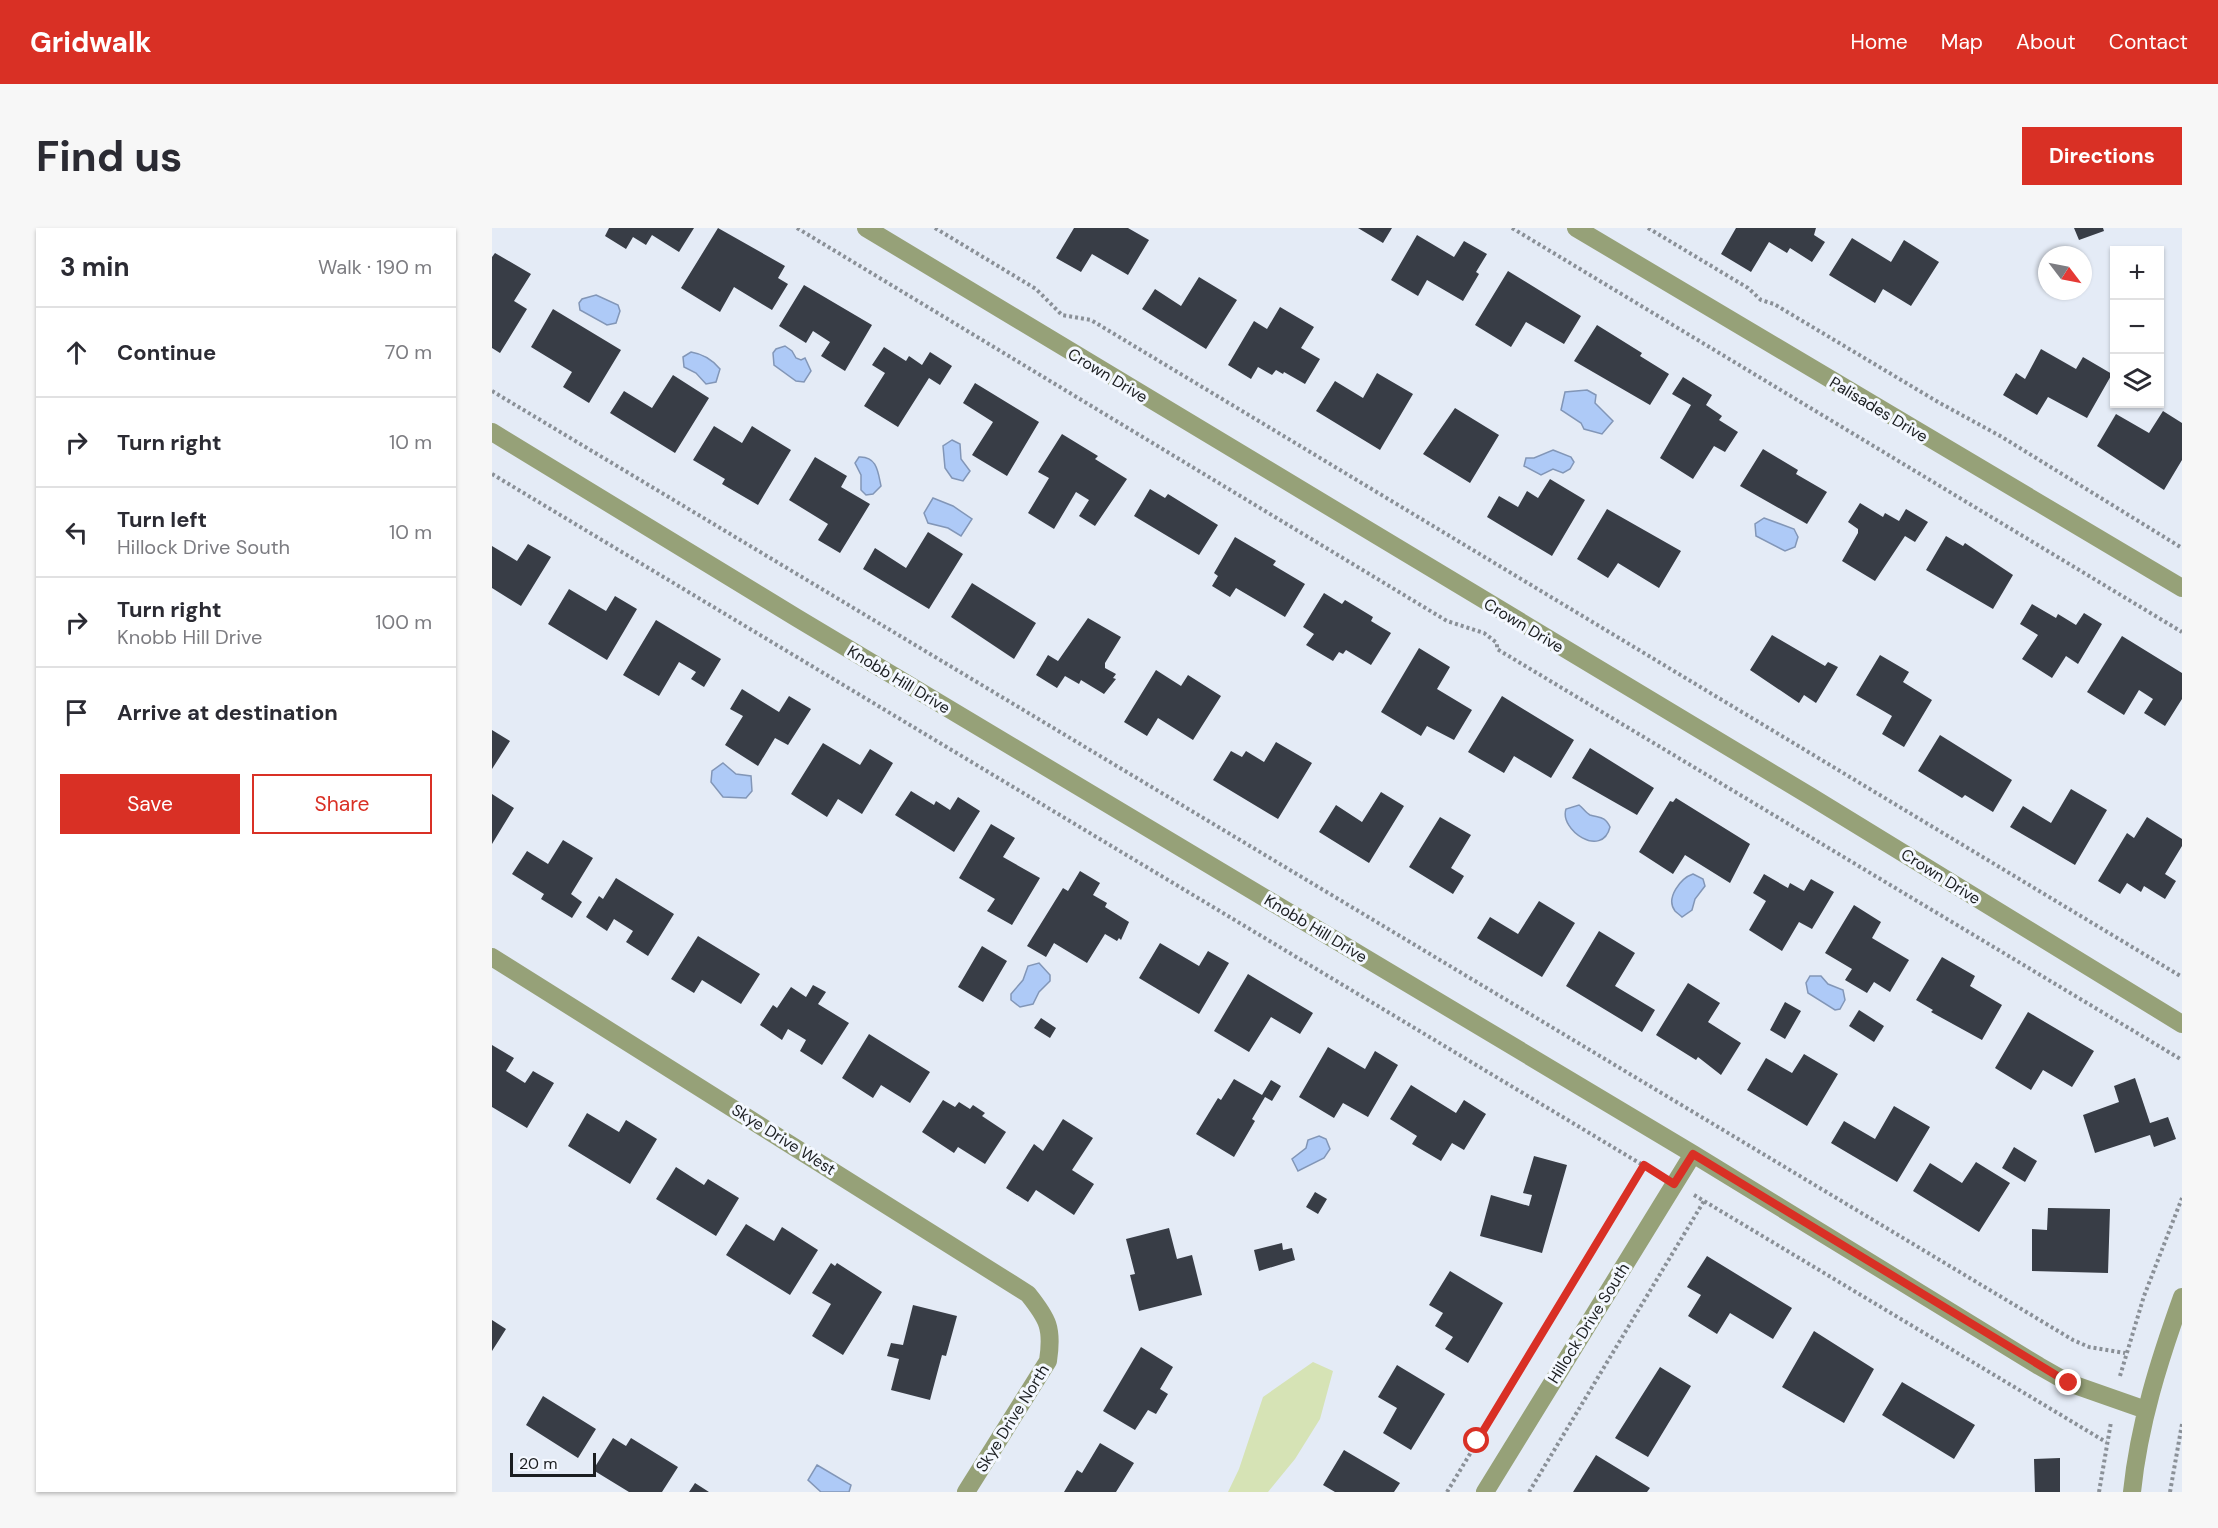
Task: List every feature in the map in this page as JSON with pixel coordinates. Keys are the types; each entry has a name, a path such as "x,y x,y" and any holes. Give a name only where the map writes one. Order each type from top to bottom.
{"street":[{"name":"Crown Drive","path":"866,228 1810,796 2182,1024"},
{"name":"Palisades Drive","path":"1576,228 2182,588"},
{"name":"Knobb Hill Drive","path":"492,432 797,618 1693,1154 2039,1366 2069,1383 2146,1410"},
{"name":"Skye Drive West","path":"492,957 1028,1294 1048,1320 1051,1342"},
{"name":"Hillock Drive South","path":"1485,1492 1693,1154"},
{"path":"2132,1492 2136,1451 2146,1410 2162,1351 2182,1297"},
{"name":"Skye Drive North","path":"966,1492 1048,1361 1051,1342"}],"path":[{"path":"797,228 1447,621 1484,633 1497,643 1497,649 2182,1060"},
{"path":"935,228 1036,289 1062,315 1091,320 2182,977"},
{"path":"1512,228 2182,632"},
{"path":"1648,228 1748,288 1761,300 1774,304 1938,402 2002,437 2182,548"},
{"path":"492,391 2073,1340 2089,1347 2125,1353"},
{"path":"492,474 2106,1443"},
{"path":"1447,1492 1644,1165"},
{"path":"2099,1492 2106,1443 2125,1353 2182,1198"},
{"path":"1529,1492 1704,1201"},
{"path":"2170,1492 2182,1424"}],"green space":[{"path":"1313,1362 1333,1371 1320,1419 1295,1459 1268,1492 1228,1492 1239,1469 1263,1397"}],"water":[{"path":"596,295 618,305 620,311 616,323 607,325 580,310 579,303 582,299"},
{"path":"785,346 796,358 801,360 805,358 811,371 804,382 796,381 774,365 773,353 776,349"},
{"path":"691,352 714,362 720,369 716,382 706,384 696,373 684,367 683,357"},
{"path":"1587,390 1596,395 1595,403 1613,421 1602,434 1584,429 1581,423 1561,410 1565,392"},
{"path":"952,440 960,444 961,459 970,471 963,481 952,478 945,468 943,446"},
{"path":"1553,450 1571,457 1574,462 1570,469 1563,473 1553,469 1541,475 1524,466 1526,458 1534,458"},
{"path":"859,457 870,459 876,466 881,486 873,494 866,495 861,490 861,475 855,463"},
{"path":"933,498 953,506 972,519 961,536 948,528 928,523 924,513"},
{"path":"1764,518 1794,529 1798,537 1795,547 1785,551 1756,536 1755,524"},
{"path":"723,763 736,774 751,776 752,791 746,798 723,797 711,782 712,771"},
{"path":"1579,805 1590,815 1602,818 1610,827 1606,836 1599,841 1582,838 1569,825 1566,809"},
{"path":"1693,874 1703,879 1705,886 1695,899 1692,910 1682,917 1672,906 1673,895 1679,884"},
{"path":"1039,963 1050,975 1050,981 1039,992 1033,1004 1020,1007 1011,1000 1011,994 1023,980 1028,966"},
{"path":"1810,976 1821,976 1828,984 1843,990 1845,1000 1840,1009 1835,1010 1808,993 1806,983"},
{"path":"1319,1136 1326,1139 1330,1149 1324,1158 1298,1171 1292,1159 1306,1148 1308,1140"},
{"path":"817,1465 851,1485 849,1492 821,1492 808,1480"}],"building":[{"path":"609,228 694,228 679,252 652,235 646,245 633,237 626,249 605,236"},
{"path":"718,228 785,266 778,278 788,284 772,310 734,287 720,312 681,288"},
{"path":"1074,228 1128,228 1149,240 1128,275 1092,254 1081,272 1056,258"},
{"path":"1358,228 1392,228 1383,243"},
{"path":"1736,228 1816,228 1814,235 1825,242 1812,262 1790,248 1787,253 1769,242 1751,272 1721,254"},
{"path":"2074,228 2103,228 2104,231 2079,240"},
{"path":"1417,235 1454,257 1464,241 1487,254 1476,272 1479,274 1463,301 1427,280 1418,296 1391,280"},
{"path":"1852,238 1891,262 1904,240 1939,262 1911,306 1883,289 1875,303 1829,275"},
{"path":"495,253 531,274 514,301 527,309 500,353 492,348 492,257"},
{"path":"1508,271 1581,316 1564,344 1526,322 1511,347 1475,325"},
{"path":"1199,277 1237,300 1206,349 1142,309 1155,289 1181,306"},
{"path":"804,285 872,325 845,371 821,356 830,342 813,331 806,343 779,326"},
{"path":"1280,307 1314,327 1301,348 1320,359 1305,384 1284,372 1283,374 1276,370 1272,375 1258,367 1251,379 1228,365 1254,321 1267,329"},
{"path":"553,309 621,350 589,403 563,387 572,372 531,347"},
{"path":"1597,325 1642,353 1640,356 1669,374 1650,405 1574,361"},
{"path":"884,347 906,361 909,356 922,365 930,352 952,366 940,385 929,378 898,427 864,406 885,373 872,365"},
{"path":"2041,349 2076,369 2083,357 2110,373 2110,378 2087,418 2048,397 2037,415 2003,395 2016,373 2025,379"},
{"path":"1377,373 1413,394 1380,450 1316,411 1335,381 1363,398"},
{"path":"673,375 709,398 675,453 610,413 624,391 652,408"},
{"path":"1683,377 1712,395 1706,405 1722,416 1719,420 1738,432 1725,452 1714,446 1693,479 1660,458 1691,405 1672,394"},
{"path":"975,383 1039,422 1007,476 972,455 993,422 963,403"},
{"path":"1455,408 1499,435 1470,483 1423,454"},
{"path":"2163,411 2182,423 2182,460 2164,490 2097,446 2116,414 2149,433"},
{"path":"714,426 742,443 752,426 791,450 758,505 722,484 725,479 693,460"},
{"path":"1062,434 1098,456 1095,459 1127,479 1095,526 1079,516 1089,500 1076,492 1054,529 1028,513 1049,478 1038,472"},
{"path":"1763,449 1798,470 1796,474 1827,492 1807,524 1740,486"},
{"path":"815,457 847,476 841,487 870,504 840,553 818,540 828,524 789,500"},
{"path":"1550,479 1585,500 1552,556 1487,517 1499,496 1518,507 1527,491 1538,498"},
{"path":"1150,489 1165,498 1168,494 1218,525 1199,555 1134,516"},
{"path":"1860,503 1883,517 1885,513 1899,521 1906,509 1928,522 1915,542 1905,536 1875,581 1842,561 1858,533 1858,529 1848,522"},
{"path":"1607,509 1681,551 1659,588 1618,563 1608,578 1577,559"},
{"path":"928,532 963,554 929,609 863,569 875,548 906,568"},
{"path":"1946,536 1963,546 1965,543 2013,575 1993,609 1926,570"},
{"path":"1235,537 1276,561 1273,565 1305,584 1285,617 1236,588 1230,597 1212,586 1218,576 1214,573"},
{"path":"528,544 551,557 521,606 492,588 492,546 517,561"},
{"path":"972,583 1036,623 1014,659 951,617"},
{"path":"569,589 606,611 615,596 637,609 607,660 548,624"},
{"path":"1324,593 1342,604 1345,600 1373,617 1371,621 1391,633 1371,665 1346,650 1343,654 1339,652 1333,661 1306,645 1314,634 1303,627"},
{"path":"2032,604 2056,618 2058,614 2076,625 2084,613 2102,624 2078,664 2066,656 2052,678 2022,659 2038,635 2020,624"},
{"path":"1088,618 1121,637 1105,663 1105,668 1116,674 1113,678 1116,679 1104,694 1081,680 1079,684 1065,676 1057,688 1036,675 1048,655 1058,661"},
{"path":"656,620 721,659 704,687 691,679 696,672 679,662 659,696 623,675"},
{"path":"1772,635 1825,666 1828,662 1838,667 1816,703 1804,695 1799,703 1750,670"},
{"path":"2122,636 2182,673 2182,699 2165,726 2144,713 2153,699 2139,690 2124,715 2087,692"},
{"path":"1419,648 1450,667 1437,689 1472,710 1454,740 1427,726 1421,736 1381,712"},
{"path":"1880,655 1909,672 1903,682 1932,700 1904,747 1882,734 1892,716 1856,695"},
{"path":"1156,670 1181,686 1188,675 1221,696 1193,740 1158,718 1147,736 1124,722"},
{"path":"742,689 779,712 789,696 811,709 788,745 775,738 758,766 725,745 743,716 730,709"},
{"path":"1502,696 1574,740 1551,778 1514,756 1504,773 1468,752"},
{"path":"492,730 510,741 492,769"},
{"path":"1940,735 2012,780 1993,812 1965,795 1962,798 1918,771"},
{"path":"1276,742 1312,763 1278,819 1213,780 1231,751 1242,757 1246,751 1264,762"},
{"path":"823,743 860,765 870,749 893,763 862,814 838,799 827,817 791,794"},
{"path":"1590,748 1654,788 1637,815 1572,778"},
{"path":"2071,789 2107,810 2075,865 2010,827 2023,806 2051,823"},
{"path":"911,791 934,805 936,801 950,810 958,797 980,811 954,852 895,815"},
{"path":"1381,792 1404,806 1369,863 1319,832 1336,805 1362,822"},
{"path":"492,794 514,808 492,844"},
{"path":"1676,798 1750,844 1730,883 1685,855 1673,874 1639,852 1670,801 1673,802"},
{"path":"1440,817 1471,835 1451,868 1464,876 1453,894 1409,867"},
{"path":"2147,817 2182,839 2182,846 2165,874 2176,881 2165,899 2144,886 2141,892 2127,883 2120,894 2098,881 2127,833 2134,838"},
{"path":"991,824 1015,838 1003,857 1040,878 1012,925 987,911 995,899 959,878"},
{"path":"563,840 593,858 571,894 582,902 572,918 541,899 544,894 512,874 527,851 548,864"},
{"path":"1080,871 1100,883 1093,895 1107,903 1105,907 1129,922 1121,940 1119,938 1117,941 1105,934 1087,963 1054,943 1046,957 1027,946 1063,888 1068,891"},
{"path":"1764,874 1788,888 1790,883 1804,891 1811,879 1834,892 1812,929 1799,922 1782,951 1749,930 1766,901 1753,893"},
{"path":"616,878 674,914 648,956 626,942 633,931 614,919 607,931 586,917 599,896 603,899"},
{"path":"1539,901 1575,923 1542,977 1477,938 1490,917 1518,934"},
{"path":"1854,905 1881,922 1872,938 1909,960 1890,992 1874,982 1867,993 1845,980 1852,969 1825,953"},
{"path":"1599,931 1635,953 1615,986 1655,1010 1642,1032 1566,986"},
{"path":"698,936 760,974 741,1004 702,980 694,993 671,979"},
{"path":"1160,943 1199,966 1208,951 1229,963 1199,1014 1139,978"},
{"path":"982,946 1007,961 983,1002 958,987"},
{"path":"1942,957 1975,976 1970,986 2002,1005 1982,1040 1931,1012 1933,1010 1916,1000"},
{"path":"1248,974 1313,1013 1300,1034 1271,1017 1249,1052 1214,1031"},
{"path":"1688,983 1720,1003 1708,1022 1741,1043 1721,1075 1698,1057 1696,1060 1656,1035"},
{"path":"813,985 826,992 818,1004 849,1023 822,1065 800,1051 806,1040 788,1029 782,1040 760,1025 773,1005 777,1008 791,987 806,997"},
{"path":"1785,1002 1801,1011 1785,1039 1770,1030"},
{"path":"1859,1010 1884,1026 1874,1042 1849,1026"},
{"path":"2028,1012 2094,1051 2072,1087 2043,1070 2031,1090 1995,1068"},
{"path":"1041,1018 1056,1028 1050,1038 1034,1028"},
{"path":"869,1034 930,1072 910,1103 881,1085 873,1098 842,1078"},
{"path":"492,1045 514,1058 506,1071 525,1083 533,1071 554,1083 527,1128 492,1107"},
{"path":"1328,1047 1365,1069 1375,1051 1398,1065 1368,1117 1343,1103 1334,1118 1299,1097"},
{"path":"1804,1054 1838,1074 1807,1126 1747,1090 1766,1058 1792,1073"},
{"path":"2135,1078 2150,1123 2168,1117 2176,1139 2154,1147 2150,1135 2095,1153 2083,1115 2119,1102 2114,1086"},
{"path":"1234,1079 1262,1095 1271,1080 1281,1086 1272,1101 1265,1097 1252,1119 1255,1121 1234,1157 1196,1134 1218,1098 1221,1100"},
{"path":"1411,1085 1456,1113 1464,1100 1486,1114 1464,1150 1452,1143 1441,1161 1412,1144 1417,1136 1390,1119"},
{"path":"943,1100 955,1107 959,1102 970,1109 973,1105 985,1113 982,1116 1006,1132 985,1164 958,1147 954,1153 922,1132"},
{"path":"1894,1106 1930,1127 1897,1182 1831,1143 1844,1121 1875,1139"},
{"path":"587,1113 619,1132 626,1120 657,1139 630,1184 568,1146"},
{"path":"1063,1119 1093,1138 1072,1170 1094,1184 1074,1215 1036,1190 1028,1202 1006,1188 1034,1144 1043,1151"},
{"path":"2014,1147 2037,1161 2025,1182 2002,1168"},
{"path":"1534,1156 1567,1165 1542,1253 1480,1236 1491,1195 1529,1206 1532,1195 1523,1193"},
{"path":"1976,1162 2010,1183 1979,1232 1913,1191 1930,1163 1962,1183"},
{"path":"676,1167 704,1185 708,1179 739,1198 716,1236 656,1199"},
{"path":"1315,1192 1327,1199 1318,1214 1306,1207"},
{"path":"2048,1208 2110,1209 2108,1273 2032,1271 2032,1229 2047,1230"},
{"path":"746,1224 774,1241 782,1227 818,1250 790,1295 726,1255"},
{"path":"1169,1228 1177,1259 1192,1255 1202,1295 1139,1311 1130,1275 1135,1274 1126,1239"},
{"path":"1282,1243 1283,1250 1292,1248 1295,1260 1259,1271 1254,1250"},
{"path":"1707,1256 1792,1308 1773,1339 1730,1313 1717,1334 1688,1316 1701,1295 1687,1287"},
{"path":"831,1263 835,1266 837,1263 882,1292 843,1355 812,1336 831,1304 812,1293"},
{"path":"1450,1271 1503,1303 1468,1363 1445,1349 1453,1337 1435,1326 1443,1313 1429,1305"},
{"path":"913,1305 957,1316 946,1356 942,1355 930,1400 891,1390 899,1359 887,1356 891,1343 903,1345"},
{"path":"492,1320 506,1329 492,1351"},
{"path":"1814,1331 1874,1369 1844,1423 1782,1387"},
{"path":"1141,1347 1173,1367 1160,1389 1168,1394 1156,1414 1148,1410 1135,1430 1103,1411"},
{"path":"1397,1365 1445,1394 1411,1450 1383,1433 1397,1408 1378,1397"},
{"path":"1660,1367 1691,1386 1648,1457 1615,1438"},
{"path":"1902,1382 1975,1425 1954,1459 1882,1415"},
{"path":"543,1396 596,1429 578,1458 526,1425"},
{"path":"613,1438 626,1446 631,1438 678,1467 662,1492 629,1492 593,1470"},
{"path":"1100,1443 1134,1463 1116,1492 1064,1492 1077,1470 1082,1473"},
{"path":"1344,1450 1400,1483 1394,1492 1335,1492 1323,1485"},
{"path":"1596,1455 1650,1488 1647,1492 1573,1492"},
{"path":"2060,1458 2060,1492 2035,1492 2034,1459"},
{"path":"695,1483 709,1492 689,1492"}],"route":[{"path":"1477,1441 1644,1165 1674,1184 1693,1154 1791,1216 2069,1383"}]}
